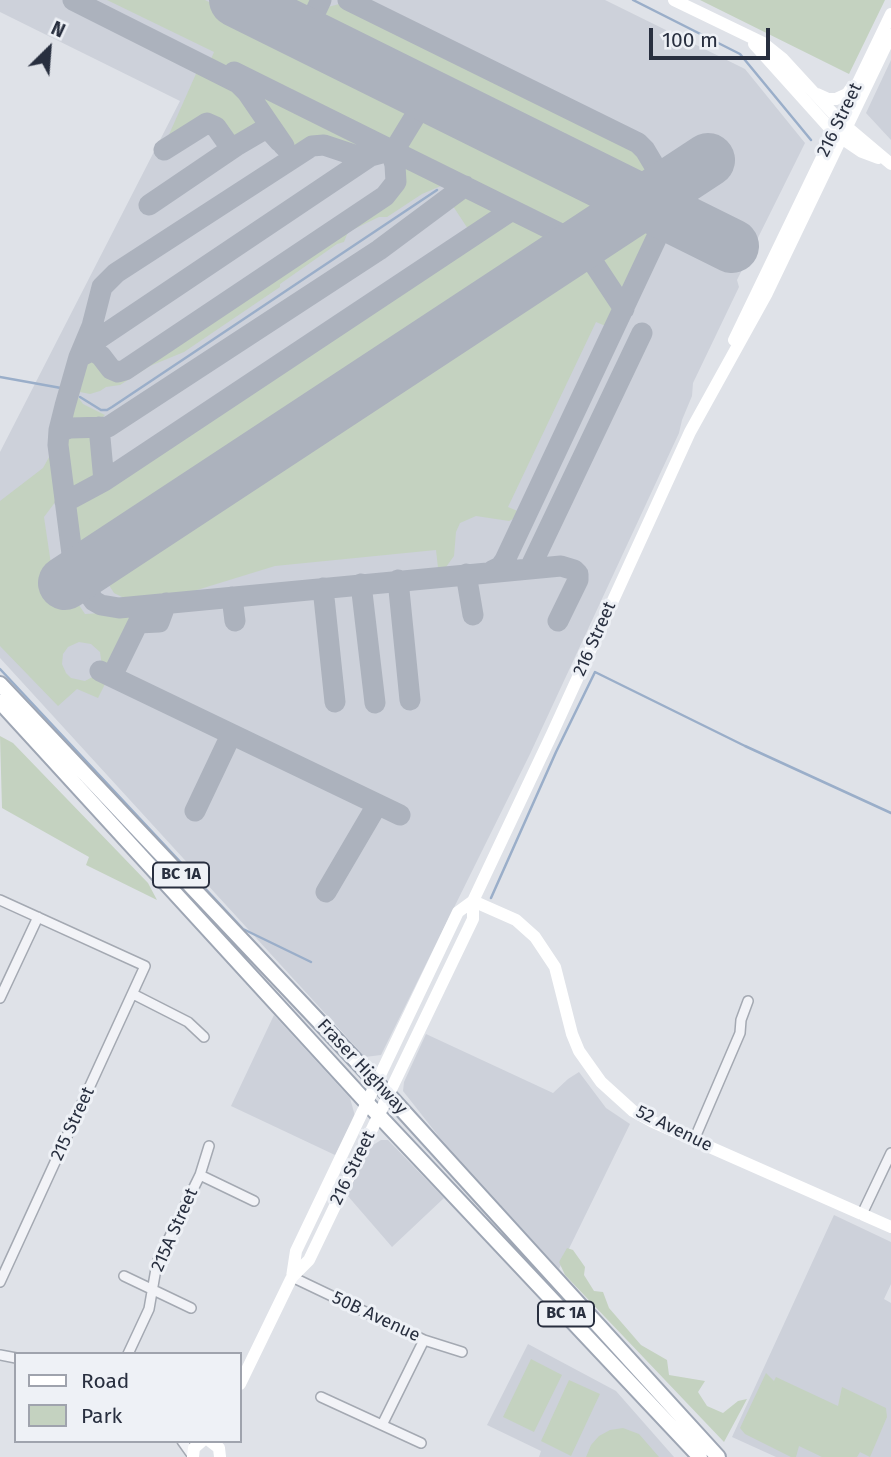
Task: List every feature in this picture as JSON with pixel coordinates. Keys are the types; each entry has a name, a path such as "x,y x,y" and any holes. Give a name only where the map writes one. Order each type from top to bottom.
{"main road":[{"path":"674,0 763,43 783,59 809,88 841,131"},
{"name":"216 Street","path":"841,131 861,76 891,14"},
{"name":"216 Street","path":"292,1277 309,1261 473,919 473,901 738,331 891,35"},
{"path":"747,36 841,131 891,164"},
{"path":"809,88 823,97 836,99 847,94 861,76"},
{"name":"Fraser Highway","path":"0,684 376,1082 718,1457"},
{"name":"Fraser Highway","path":"0,702 367,1103 700,1457"},
{"name":"216 Street","path":"242,1380 292,1277 296,1251 458,912 473,901"},
{"name":"52 Avenue","path":"473,901 516,920 535,937 555,967 579,1051 606,1089 633,1111 891,1227"},
{"path":"192,1456 194,1448 212,1447"}],"street":[{"path":"0,900 38,917 0,999"},
{"name":"215 Street","path":"0,1282 145,967 38,917"},
{"path":"133,994 188,1022 204,1037"},
{"path":"694,1140 740,1033 741,1020 748,1001"},
{"name":"215A Street","path":"129,1352 149,1310 157,1263 200,1175 209,1146"},
{"path":"862,1214 891,1153"},
{"path":"200,1175 254,1201"},
{"path":"124,1276 191,1308"},
{"name":"50B Avenue","path":"292,1277 424,1340 461,1352"},
{"path":"383,1425 424,1340"},
{"path":"321,1397 421,1443"}],"shaded area":[{"path":"0,0 605,0 745,69 805,143 737,280 739,287 693,383 692,396 679,433 530,754 381,1055 365,1057 0,658 0,452 180,101 0,12"},
{"path":"891,60 891,140 866,113"},
{"path":"274,1015 350,1098 355,1116 335,1155 231,1106"},
{"path":"426,1034 553,1093 579,1072 606,1108 630,1124 559,1269 440,1138 403,1091 404,1082"},
{"path":"381,1140 388,1140 444,1198 392,1247 347,1195 370,1147"},
{"path":"834,1215 891,1242 891,1284 884,1299 891,1303 891,1457 776,1457 732,1437"},
{"path":"528,1344 616,1391 674,1457 539,1457 541,1451 487,1425"}],"green space":[{"path":"107,0 205,0 414,103 414,107 394,139 368,151 355,151 320,138 292,149 245,84 209,64 214,52"},
{"path":"269,0 316,2 313,9 300,15"},
{"path":"700,0 885,0 849,74"},
{"path":"343,3 638,148 653,179 643,186 328,29 323,15 328,7"},
{"path":"199,67 241,90 263,121 231,143 216,122 205,116 192,121 167,139"},
{"path":"429,110 616,204 571,233 404,150 403,144 424,111"},
{"path":"399,159 448,183 422,194 387,217 379,217 348,232 344,242 337,244 280,284 280,287 184,352 150,366 120,385 106,387 90,394 80,392 78,397 83,404 105,415 96,423 67,420 81,366 87,357 97,357 110,371 123,373 390,196 399,183"},
{"path":"466,191 495,208 491,219 470,232 451,203"},
{"path":"512,215 561,240 96,547 80,544 74,532 71,508 74,502"},
{"path":"644,217 656,225 622,298 592,251"},
{"path":"583,257 617,308 608,327 596,322 508,507 520,512 517,517 509,521 476,516 460,523 456,532 454,556 446,567 438,568 436,550 275,566 184,594 128,600 114,593 107,582 110,570"},
{"path":"73,432 85,432 93,438 97,476 72,494 67,493 63,439"},
{"path":"53,450 59,497 44,517 51,564 85,614 133,611 135,618 110,669 102,666 100,652 91,644 79,642 68,647 63,654 62,664 71,678 85,681 98,674 108,678 98,698 77,689 58,706 0,646 0,501 43,468"},
{"path":"0,736 13,743 148,883 157,900 86,865 89,857 2,808"},
{"path":"567,1248 573,1250 585,1267 584,1275 594,1291 603,1292 609,1308 641,1345 667,1360 669,1375 705,1381 698,1392 707,1406 723,1413 738,1401 747,1399 724,1442 565,1275 559,1262"},
{"path":"531,1359 562,1375 534,1432 503,1417"},
{"path":"766,1373 774,1381 776,1377 838,1406 842,1387 886,1408 887,1417 870,1457 860,1452 857,1457 822,1457 799,1446 796,1457 791,1457 745,1434 740,1428"},
{"path":"569,1380 600,1394 571,1456 541,1441"},
{"path":"623,1428 639,1434 659,1457 586,1457 599,1436 610,1430"}],"waterway":[{"path":"633,0 740,54 811,140"},
{"path":"80,397 101,410 107,410 437,190"},
{"path":"0,377 61,388"},
{"path":"0,669 243,929 311,962"},
{"path":"491,898 595,672 745,746 891,813"}],"taxiway":[{"path":"73,0 238,83 284,146"},
{"path":"305,34 321,0"},
{"path":"348,0 638,143 667,187 670,208 665,220 505,560 500,567 492,571"},
{"path":"234,72 397,153"},
{"path":"79,357 95,352 111,369 118,372 125,370 385,196 396,182 392,154 428,95"},
{"path":"164,150 207,123 216,127 232,147 265,129 280,142"},
{"path":"95,564 82,566 74,560 72,554 58,445 65,406 102,287 116,273 312,146 324,145 363,158 385,152 399,154 581,244 624,309"},
{"path":"149,205 236,146"},
{"path":"83,349 369,157"},
{"path":"59,432 70,428 108,427 379,250 465,186"},
{"path":"65,502 104,481 512,210"},
{"path":"530,568 642,333"},
{"path":"99,427 104,481"},
{"path":"95,564 85,579 87,591 94,601 101,605 119,608 561,566 574,570 578,574 578,580 558,621"},
{"path":"466,574 473,615"},
{"path":"398,580 410,700"},
{"path":"361,584 375,703"},
{"path":"323,588 335,702"},
{"path":"232,597 235,621"},
{"path":"117,679 113,674 138,623 159,622 166,603"},
{"path":"100,671 400,815"},
{"path":"195,811 231,735"},
{"path":"326,892 377,805"}],"runway":[{"path":"236,0 732,246"},
{"path":"65,583 708,160"}]}
